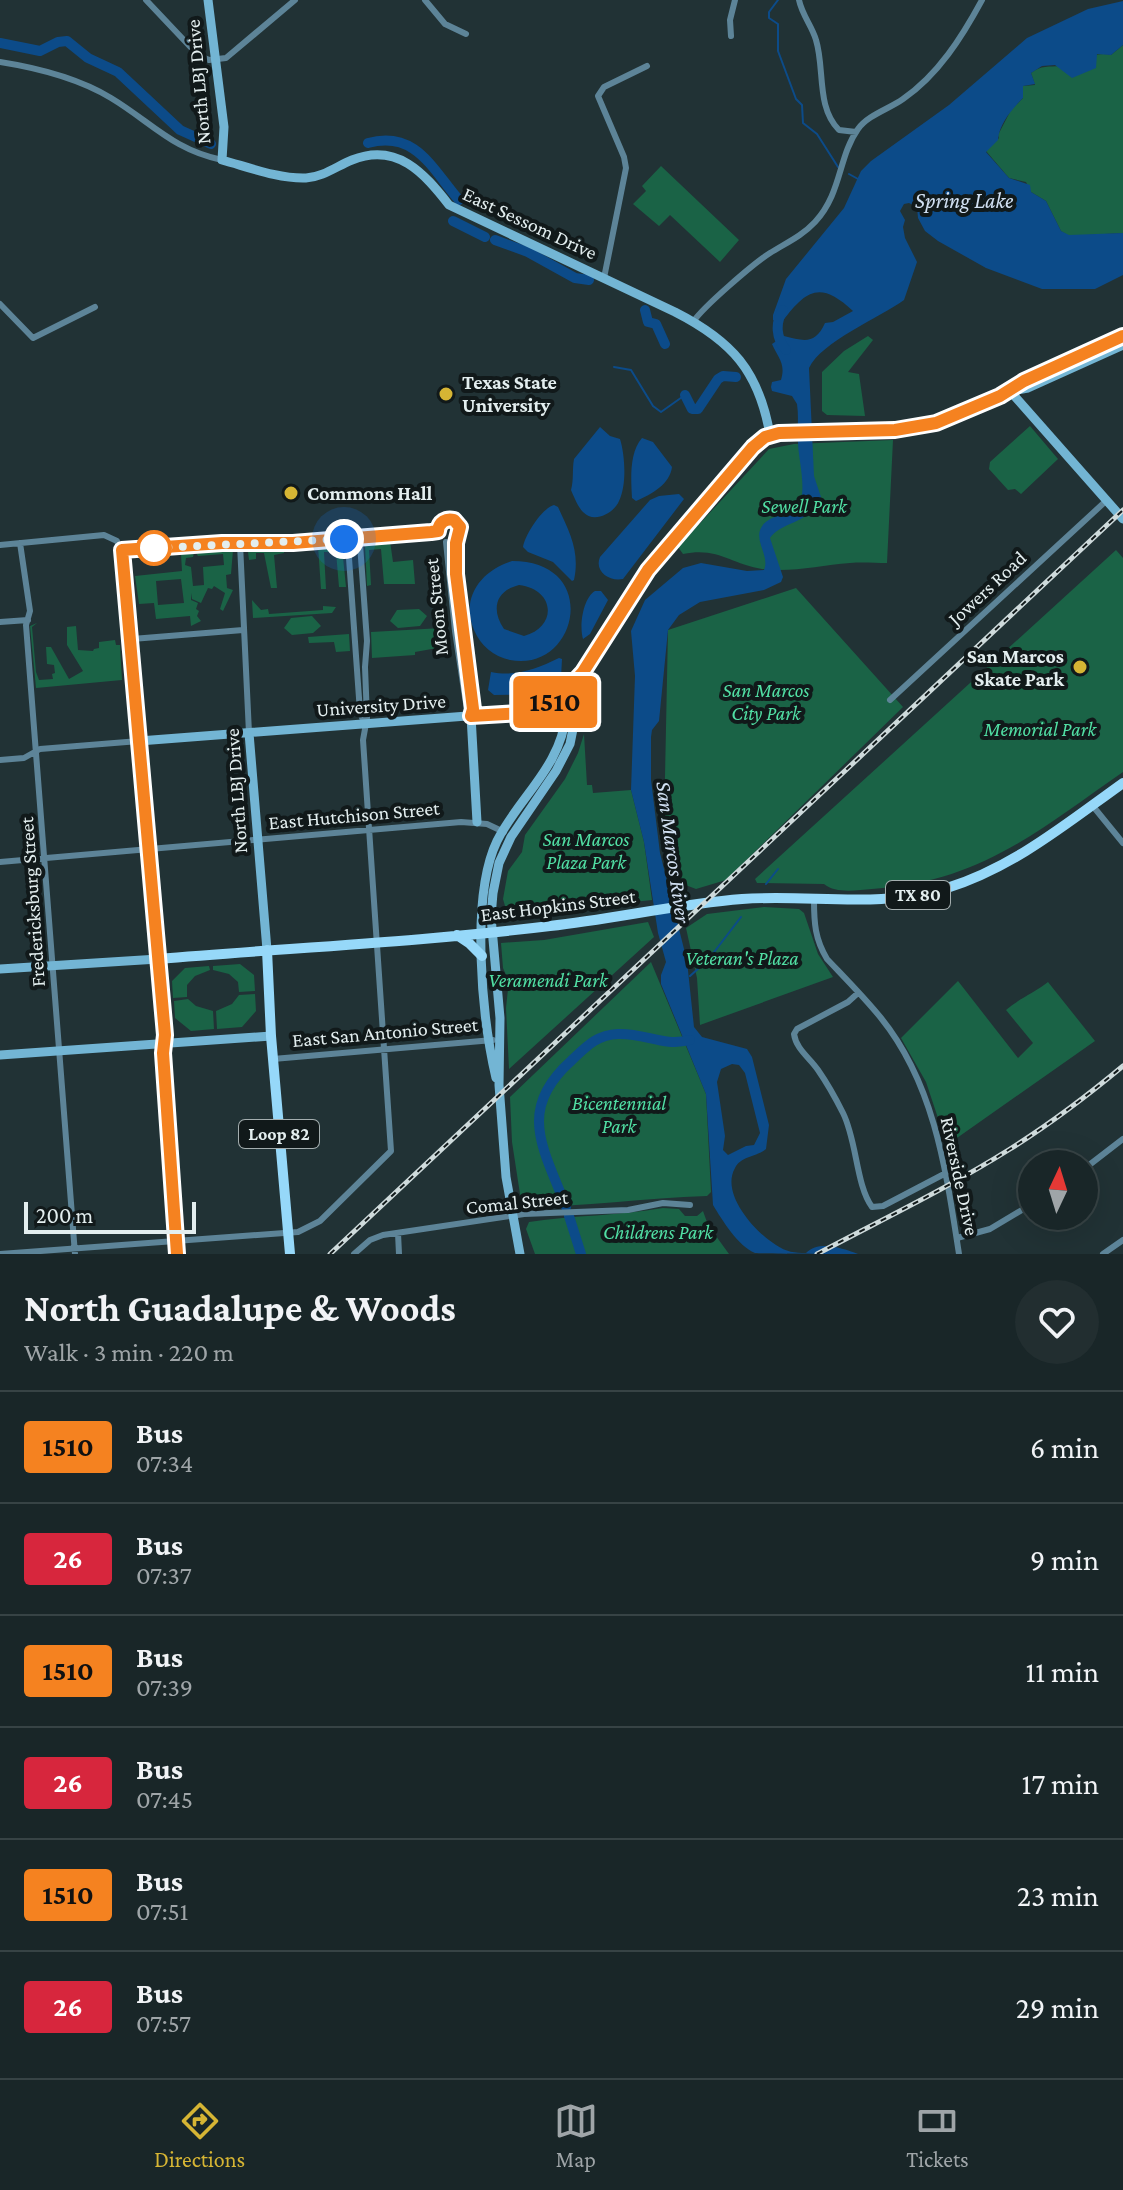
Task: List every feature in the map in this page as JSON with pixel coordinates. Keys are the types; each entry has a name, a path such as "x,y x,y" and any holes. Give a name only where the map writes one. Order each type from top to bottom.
{"main road":[{"name":"North LBJ Drive","path":"208,0 224,127 222,160"},
{"name":"East Sessom Drive","path":"222,160 284,176 305,178 324,174 365,156 402,161 427,176 449,205 693,322 719,341 750,372 764,403 770,435"},
{"path":"1096,353 1123,334"},
{"path":"537,712 559,698 583,672 658,558 753,447 770,435 926,426 1010,391 1024,381 1096,353 1123,348"},
{"path":"1010,391 1121,515"},
{"path":"520,1254 511,1216 494,1040 482,956 491,874 507,834 570,744 575,720 572,708 583,672"},
{"name":"University Drive","path":"139,741 572,708"},
{"name":"Moon Street","path":"471,716 477,822"},
{"name":"North LBJ Drive","path":"249,733 271,1036"},
{"path":"139,741 158,959 177,1254"},
{"name":"East Hopkins Street","path":"158,959 487,932 625,917 741,899 901,898 977,878 1019,856 1123,783"},
{"path":"487,932 500,1018 494,1040"},
{"path":"457,935 482,956"},
{"path":"0,969 158,959"},
{"name":"East San Antonio Street","path":"0,1055 271,1036"},
{"name":"Loop 82","path":"271,1036 290,1254"}],"street":[{"path":"146,0 198,55 207,60 226,58 295,0"},
{"path":"425,0 445,24 466,34"},
{"path":"731,36 730,20 735,0"},
{"path":"799,0 817,42 831,122 839,130 856,132"},
{"path":"693,322 759,260 796,239 820,216 834,195 856,132 870,119 904,99 934,71 965,31 982,0"},
{"path":"0,62 57,75 95,89 185,150 222,160"},
{"path":"604,278 626,168 598,96 604,87 647,66"},
{"path":"0,304 33,338 95,307"},
{"name":"Jowers Road","path":"890,700 1107,500"},
{"path":"454,520 460,527 457,540 446,542 438,531 443,521 454,520"},
{"path":"122,550 438,531"},
{"path":"0,545 104,535 114,538 122,550 139,741 36,750 24,758 0,760"},
{"path":"0,1254 75,1251 176,1240 288,1233 308,1228 320,1221 391,1151 363,740 367,718 367,641 360,542 352,538"},
{"path":"352,538 348,543 360,712 365,725"},
{"name":"Moon Street","path":"457,540 456,574 473,709 471,716"},
{"name":"Moon Street","path":"446,542 455,631 467,710 471,716"},
{"name":"Fredericksburg Street","path":"20,543 30,611 26,625 75,1251"},
{"name":"North LBJ Drive","path":"240,544 249,733"},
{"path":"350,564 355,560 362,563"},
{"path":"0,622 28,620"},
{"path":"132,639 243,630"},
{"path":"355,643 360,638 367,641"},
{"path":"1092,805 1123,843"},
{"name":"East Hutchison Street","path":"0,862 477,822 507,834"},
{"name":"Riverside Drive","path":"814,900 814,931 821,948 894,1037 920,1085 933,1119 946,1173 959,1254"},
{"path":"858,993 848,1002 797,1029 794,1034 795,1042 817,1069 843,1114 858,1162 864,1196 872,1207 883,1206 946,1173"},
{"name":"East San Antonio Street","path":"273,1059 494,1040"},
{"path":"1098,1158 1123,1139"},
{"name":"Comal Street","path":"354,1254 376,1237 511,1216 628,1210 663,1203 690,1205"},
{"path":"957,1238 990,1229 1018,1212"},
{"path":"398,1233 399,1254"},
{"path":"1103,1254 1123,1240"}],"green space":[{"path":"1123,45 1123,233 1069,236 1061,231 1046,201 1031,192 1026,182 1009,178 986,151 999,138 1011,110 1023,98 1023,86 1035,85 1031,73 1098,54 1111,55"},
{"path":"661,166 739,240 720,262 670,215 659,226 633,204 646,191 642,186"},
{"path":"868,336 873,340 848,372 859,374 865,416 827,415 822,411 822,372 844,351"},
{"path":"1030,426 1058,459 1021,494 1015,489 1008,490 989,469 990,462"},
{"name":"Sewell Park","path":"893,440 887,563 773,570 751,567 706,553 683,554 678,547 769,449 794,444"},
{"path":"390,541 393,562 413,560 415,584 384,584 381,549 369,550 371,585 367,586 365,546 370,542"},
{"path":"337,544 342,547 346,587 339,587 336,552 324,552 326,589 321,589 318,546"},
{"path":"284,549 284,553 274,555 277,588 271,588 264,553 256,553 256,559 249,560 248,552"},
{"path":"233,550 231,574 226,575 227,588 233,590 223,611 220,609 225,593 214,586 208,588 201,603 192,599 191,593 191,600 198,603 197,616 201,621 191,626 190,616 156,619 154,603 139,604 135,576 182,571 181,554 194,553 193,557 186,558 185,565 191,567 193,586 204,585 203,567 224,565 223,554 198,556 196,553","holes":["181,579 184,603 158,605 156,581"]},
{"name":"Memorial Park","path":"1116,550 1123,558 1123,772 1006,850 945,876 910,884 853,890 834,889 824,884 757,883 755,879"},
{"name":"San Marcos City Park","path":"796,588 903,707 726,880 696,889 675,881 664,825 668,630"},
{"path":"252,600 261,610 268,609 269,614 336,607 332,613 253,618"},
{"path":"419,609 427,616 420,626 398,628 390,621 397,610"},
{"path":"312,616 321,626 313,633 292,635 284,628 291,618"},
{"path":"37,623 32,627 39,680 53,679 52,674 55,673 54,665 47,664 46,647 51,647 69,679 83,671 67,645 67,627 76,626 78,650 93,651 99,648 99,642 115,640 116,645 120,645 122,680 36,688 30,626"},
{"path":"442,628 443,647 415,652 415,655 372,658 371,632"},
{"path":"349,634 350,651 336,652 334,642 309,643 308,637"},
{"name":"San Marcos Plaza Park","path":"584,734 587,785 592,785 593,793 631,790 644,842 652,900 511,915 507,913 503,899 508,871 522,852 525,835 565,779"},
{"name":"Veteran's Plaza","path":"764,907 799,909 804,913 818,954 833,977 700,1025 697,978 686,928 707,914"},
{"name":"Veramendi Park","path":"648,922 654,937 509,1069 508,989 501,943 544,940"},
{"name":"Bicentennial Park","path":"651,962 706,1094 711,1192 707,1196 522,1207 512,1142 510,1097"},
{"path":"240,964 254,975 255,991 239,992 238,982 229,974 213,970 213,966"},
{"path":"209,966 210,970 195,976 187,985 187,997 173,998 172,981 185,968"},
{"path":"958,981 1018,1058 1033,1043 1006,1010 1048,982 1095,1041 947,1145 926,1082 901,1038"},
{"path":"255,994 256,1011 242,1027 217,1029 216,1011 232,1004 239,995"},
{"path":"188,999 196,1006 213,1011 214,1029 191,1031 175,1018 174,1001"},
{"name":"Childrens Park","path":"679,1209 685,1216 697,1216 703,1211 708,1225 729,1254 535,1254 526,1229 529,1222"}],"water":[{"name":"Spring Lake","path":"1123,1 1123,45 1111,55 1097,54 1096,68 1072,78 1055,65 1042,66 1031,73 1035,84 1023,86 1023,98 1003,123 998,140 986,152 1009,178 1030,185 1031,192 1046,201 1061,231 1069,235 1123,233 1123,275 1095,289 1042,289 986,268 938,241 925,231 918,218 917,207 904,204 900,211 905,220 905,238 917,262 904,300 825,349 809,368 814,476 821,497 803,518 775,532 770,538 783,577 781,582 764,590 700,602 679,615 668,630 659,721 651,737 651,780 660,853 687,961 694,1027 702,1037 747,1049 752,1057 769,1125 766,1149 738,1164 732,1178 732,1189 750,1222 780,1247 806,1253 817,1247 831,1246 858,1254 755,1253 737,1239 713,1205 706,1094 661,984 666,962 631,790 635,676 631,631 645,600 683,568 701,563 747,571 764,570 765,559 759,538 761,528 768,520 794,509 801,500 797,404 792,396 772,391 772,382 781,380 783,369 772,344 784,336 803,340 813,338 825,323 853,311 822,292 806,296 782,322 773,320 773,315 786,279 844,208 861,171 949,105 1027,38 1088,9","holes":["732,1064 739,1065 745,1073 760,1133 754,1145 728,1155 723,1150 725,1136 717,1082 721,1069"]},
{"path":"600,427 610,436 620,439 624,479 622,494 616,505 603,516 593,517 581,510 571,490 574,459"},
{"path":"642,438 653,442 672,467 664,483 636,501 632,498 632,466"},
{"path":"679,494 684,499 623,579 613,579 604,574 599,567 600,557 650,500"},
{"path":"554,505 558,507 573,543 576,570 572,581 553,562 523,547 535,523 544,511"},
{"path":"512,561 541,566 559,578 569,596 570,615 564,634 552,650 533,659 510,660 498,656 488,650 474,630 470,607 476,586 501,565","holes":["519,585 540,593 548,609 543,625 524,636 504,629 497,615 500,597"]},
{"path":"595,591 601,591 608,600 590,634 583,639 583,613"},
{"path":"562,659 561,678 549,694 494,695 488,690 491,672 526,671"}],"waterway":[{"path":"778,0 769,12 769,18 778,24 778,51 796,99 802,105 803,123 817,134 838,167"},
{"path":"0,43 40,51 67,41 88,58 118,72 180,130 211,144"},
{"path":"368,143 385,140 411,147 431,165 459,200"},
{"path":"849,174 858,179"},
{"path":"453,221 485,237"},
{"path":"495,240 528,252 575,278 589,280"},
{"path":"645,310 648,322 656,324 665,344"},
{"name":"San Marcos River","path":"783,310 778,330 786,350"},
{"path":"614,367 631,370 653,406 661,412 685,395"},
{"path":"685,395 692,409 698,409 718,379 723,376 736,377"},
{"path":"766,884 778,869"},
{"path":"690,976 708,960 741,917"},
{"path":"566,1207 543,1148 540,1131 539,1113 554,1079 587,1047 603,1037 628,1034 671,1042 690,1040"},
{"path":"569,1216 581,1254"}],"railway":[{"path":"330,1254 1123,510"},
{"path":"817,1254 1010,1149 1123,1066"}],"bus line":[{"name":"1510","path":"177,1254 163,1053 165,1035 122,550 222,543 293,543 431,532 438,531 446,520 454,520 460,527 456,543 456,574 471,686 471,716 537,712 553,704 583,672 648,570 753,447 765,437 779,433 895,430 936,423 1000,396 1024,381 1123,336"}],"place":[{"name":"Texas State University","path":"446,394"},
{"name":"Commons Hall","path":"291,493"},
{"name":"San Marcos Skate Park","path":"1080,667"}],"route":[{"path":"154,548 344,539"}]}
